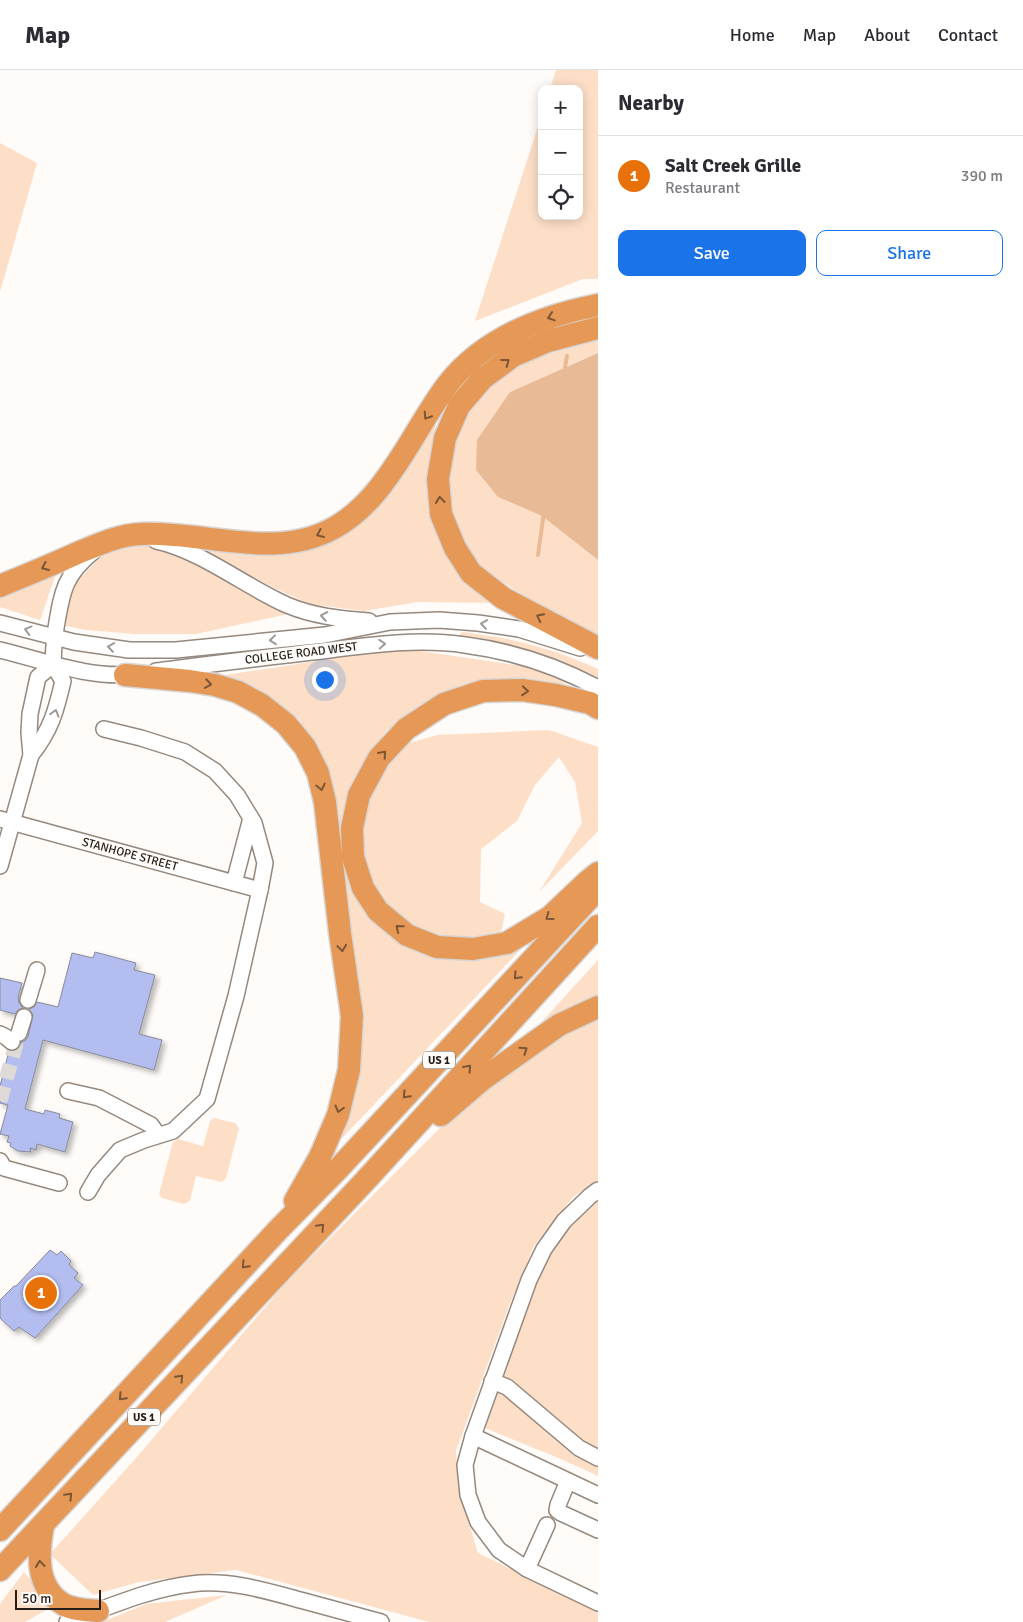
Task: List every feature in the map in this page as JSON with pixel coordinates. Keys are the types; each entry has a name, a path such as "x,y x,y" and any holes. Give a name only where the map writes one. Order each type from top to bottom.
{"highway":[{"path":"0,586 106,541 139,534 164,534 262,544 286,544 310,538 334,528 355,514 372,497 388,476 448,384 468,363 500,339 538,321 572,310 598,305"},
{"path":"598,328 548,341 513,356 482,379 459,406 448,430 438,479 442,514 455,548 471,573 503,598 598,648"},
{"path":"125,675 198,682 238,692 262,705 286,724 305,746 318,773 325,802 340,933 352,1016 349,1070 338,1115 320,1157 278,1230"},
{"path":"598,708 590,703 556,694 522,690 483,691 444,704 406,729 379,758 359,795 352,828 353,857 363,888 378,911 407,936 436,947 473,949 506,942 550,917 598,873"},
{"name":"US 1","path":"0,1530 598,889"},
{"name":"US 1","path":"0,1570 364,1181 598,926"},
{"path":"364,1181 483,1079 559,1025 598,1007"},
{"path":"43,1525 39,1548 40,1564 48,1591 63,1604 76,1609 98,1611"}],"street":[{"path":"0,866 6,821 32,755 44,740 52,722 60,695 63,681 54,664 55,637 62,592 72,573 106,541 153,540 167,543 182,549 286,604 310,614 390,622"},
{"name":"COLLEGE ROAD WEST","path":"0,623 74,642 129,650 176,650 325,635 390,622 439,620 478,622 520,629 564,642 598,655"},
{"name":"COLLEGE ROAD WEST","path":"0,650 81,671 125,675 378,644 428,642 464,644 518,656 565,673 598,688"},
{"path":"32,755 29,733 30,714 38,677 54,664"},
{"path":"88,1192 98,1175 120,1150 173,1131 207,1099 236,996 265,863 254,823 237,795 215,771 185,752 104,729"},
{"path":"234,883 251,818"},
{"name":"STANHOPE STREET","path":"6,821 260,890"},
{"path":"28,1000 37,970"},
{"path":"68,1091 99,1098 152,1125 158,1136"},
{"path":"0,1161 4,1168 59,1183"},
{"path":"598,1190 564,1222 544,1249 529,1280 492,1381 465,1465 468,1495 478,1522 499,1550 527,1569 598,1603"},
{"path":"492,1381 507,1387 579,1448 597,1458"},
{"path":"473,1436 598,1495"},
{"path":"568,1481 557,1510 598,1530"},
{"path":"527,1569 547,1525"},
{"path":"66,1622 146,1594 169,1588 209,1583 249,1587 381,1622"}],"shaded area":[{"path":"556,70 598,70 598,279 583,279 475,321 538,126 538,220 583,220 583,85 551,85"},
{"path":"0,143 37,163 0,292"},
{"path":"598,336 598,353 510,392 498,497 542,516 598,560 598,635 531,600 483,569 457,530 446,498 446,448 476,391 570,339"},
{"path":"598,353 598,560 542,516 498,497 476,470 477,440 510,392"},
{"path":"437,416 433,449 430,510 456,572 498,603 418,602 364,611 310,604 276,589 187,541 339,535"},
{"path":"146,545 182,554 288,614 196,634 134,634 86,630 61,625 74,584 106,552"},
{"path":"58,568 40,620 0,607 0,589"},
{"path":"461,632 498,637 547,649 598,669 598,678 529,652 460,637"},
{"path":"400,648 535,668 573,683 460,686 386,731 356,779 343,822 391,930 523,947 330,1151 355,1079 327,771 299,719 253,689 226,675"},
{"path":"549,730 598,747 598,831 539,892 582,823 575,782 559,757 535,785 517,821 481,849 480,902 505,914 501,933 454,939 413,929 367,882 361,808 399,746 437,735"},
{"path":"598,960 598,999 538,1026"},
{"path":"598,1016 598,1181 573,1197 534,1246 509,1306 456,1451 458,1487 478,1553 598,1611 598,1622 429,1622 236,1570 139,1582 93,1595 50,1554 136,1458 291,1277 455,1113 531,1052"},
{"path":"214,1118 235,1123 239,1128 226,1178 222,1182 196,1176 190,1201 184,1204 162,1198 159,1194 173,1142 178,1139 203,1146 210,1121"},
{"path":"598,1199 598,1476 485,1428 509,1353 548,1256 575,1216"},
{"path":"24,1572 52,1607 25,1622 0,1622 0,1604"},
{"path":"227,1595 165,1622 102,1622 146,1604"}],"building":[{"path":"95,952 136,963 134,970 155,975 139,1034 162,1040 154,1070 43,1040 25,1109 44,1114 45,1110 60,1114 59,1118 73,1122 65,1152 37,1144 36,1150 30,1148 31,1152 18,1151 10,1146 11,1143 7,1142 9,1136 0,1134 8,1105 0,1103 0,1086 9,1051 15,1051 19,1048 21,1042 26,1040 28,1036 33,1015 29,1009 34,1007 37,1002 58,1007 72,953 93,958"},
{"path":"0,978 22,983 18,997 19,1003 23,1008 15,1014 0,1010"},
{"path":"50,1250 57,1255 61,1251 71,1261 69,1265 78,1273 74,1278 83,1285 35,1338 19,1327 14,1331 0,1318 0,1300"}],"waterway":[{"path":"567,356 565,367 567,371"},
{"path":"538,555 544,512"}],"tunnel":[{"path":"0,1101 19,1033"}],"place":[{"name":"Salt Creek Grille","path":"41,1293"}]}
